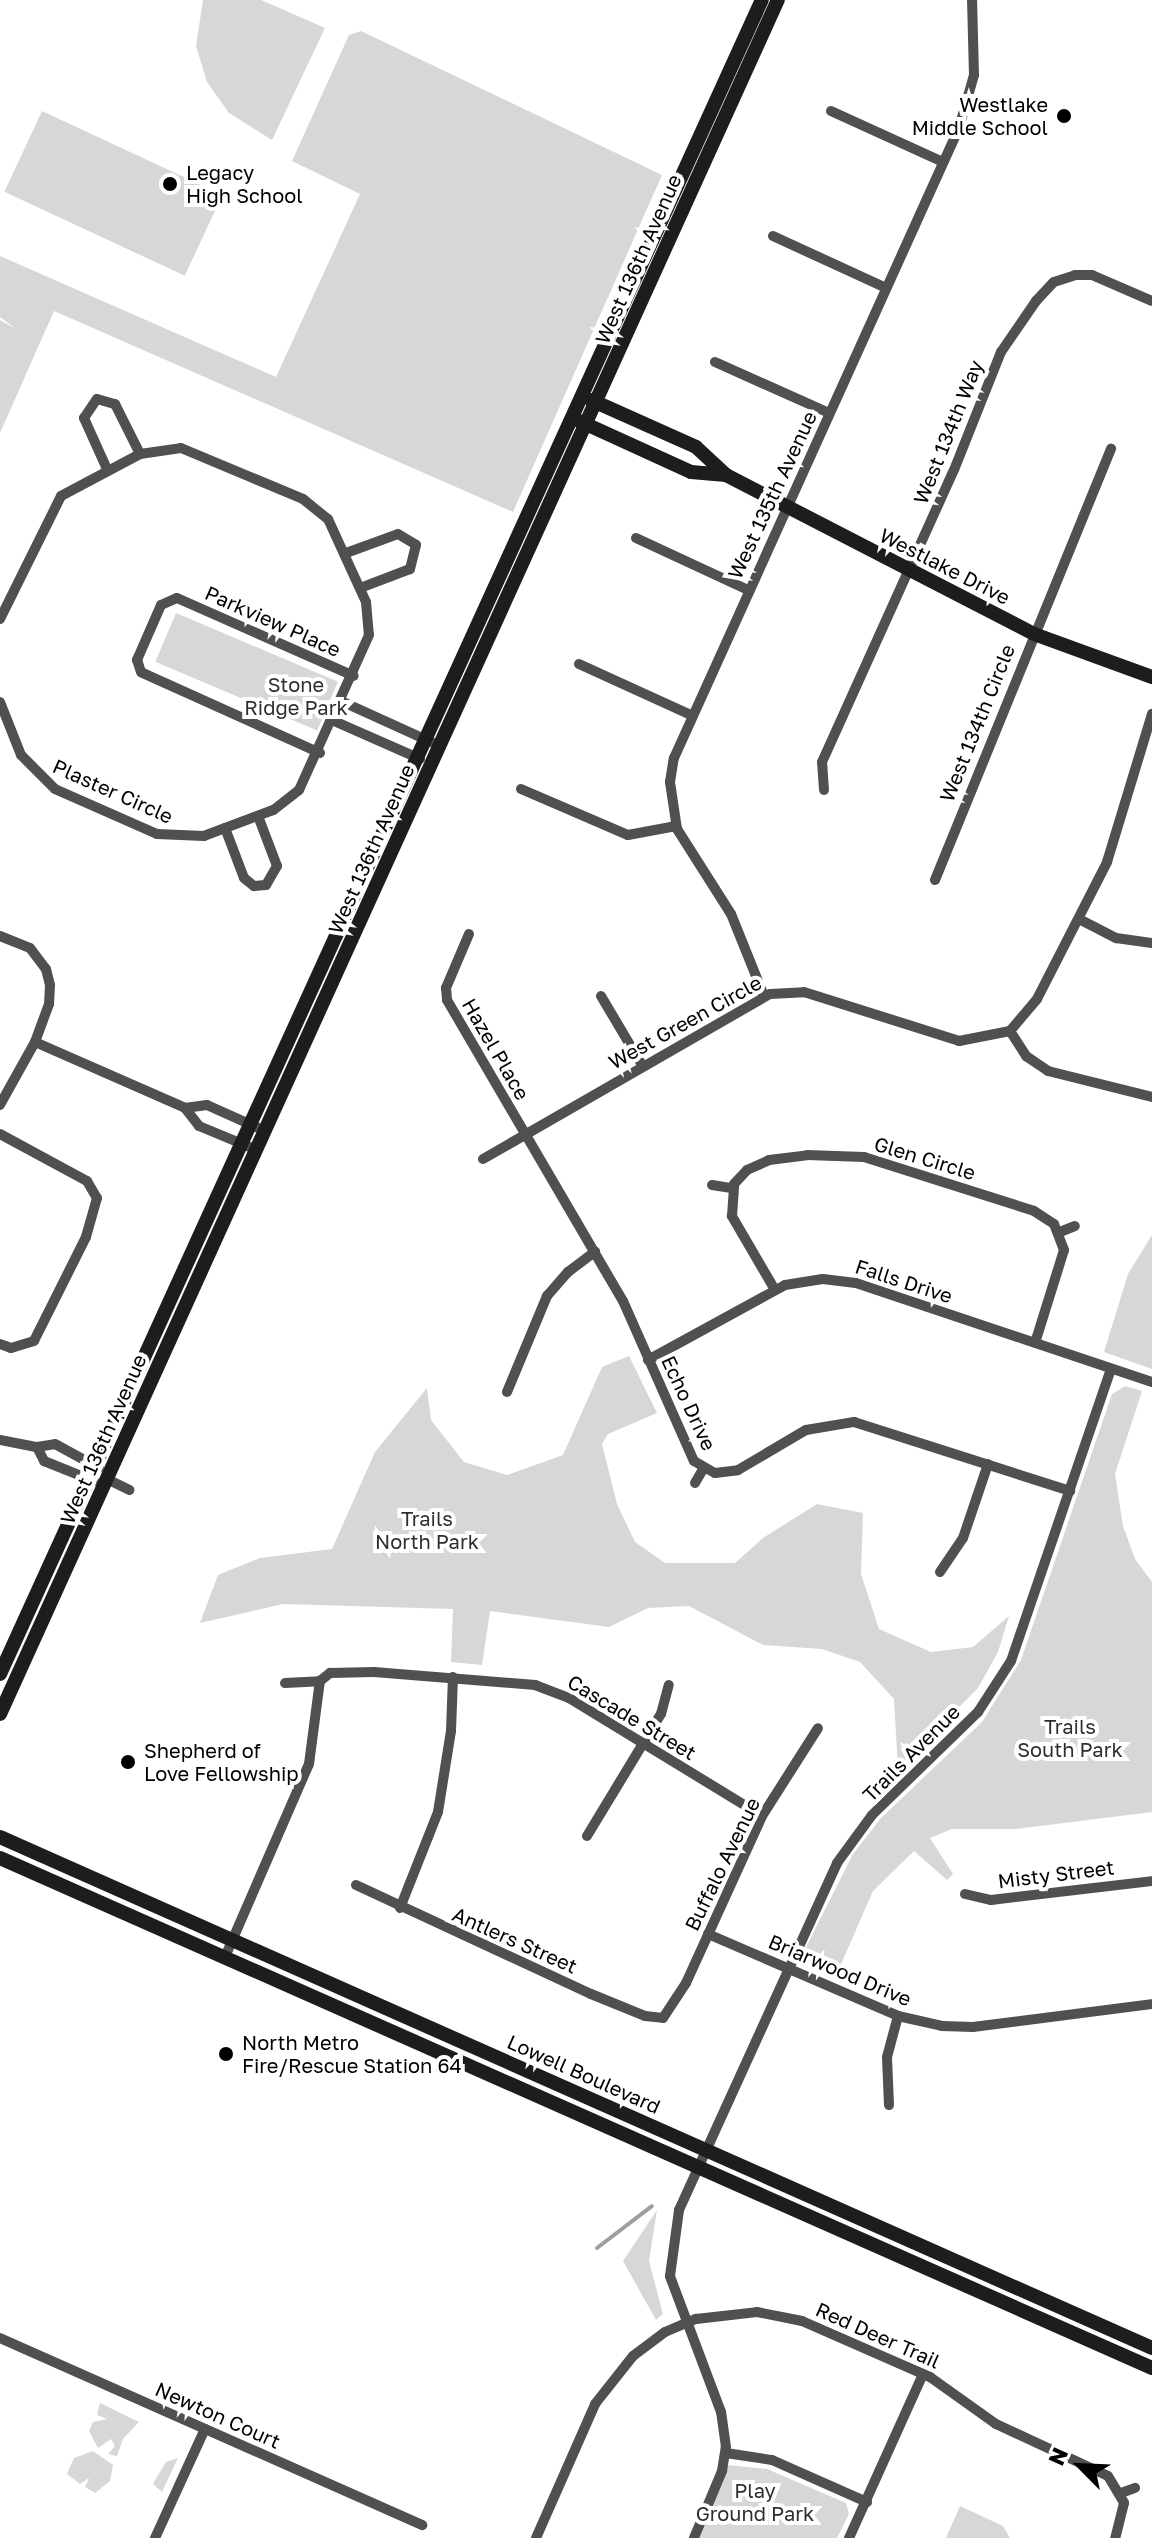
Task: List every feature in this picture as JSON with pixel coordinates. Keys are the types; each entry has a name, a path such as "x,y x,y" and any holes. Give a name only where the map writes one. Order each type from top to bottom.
{"main road":[{"name":"West 136th Avenue","path":"0,1674 96,1462 259,1128 580,421 762,0"},
{"name":"West 136th Avenue","path":"589,399 778,0"},
{"name":"Westlake Drive","path":"589,399 704,451 726,475 1034,634 1152,677"},
{"name":"Westlake Drive","path":"580,421 691,472 726,475"},
{"name":"West 136th Avenue","path":"0,1714 107,1479 250,1147"},
{"name":"Lowell Boulevard","path":"0,1837 1152,2348"},
{"name":"Lowell Boulevard","path":"0,1858 1152,2368"}],"street":[{"name":"West 135th Avenue","path":"764,996 731,914 676,826 672,768 691,715 943,162 974,75 972,0"},
{"path":"831,111 943,162"},
{"path":"773,236 886,288"},
{"name":"West 134th Way","path":"824,790 822,762 909,570 990,372 1036,301 1054,282 1075,275 1092,275 1152,301"},
{"path":"715,362 829,413"},
{"path":"107,469 84,418 97,399 115,404 140,454"},
{"name":"Plaster Circle","path":"0,619 56,501 78,483 107,469 140,454 166,448 196,452 303,499 328,519 360,588 369,635 320,753 299,790 258,816 225,828 171,838 55,789 30,769 0,702"},
{"name":"West 134th Circle","path":"935,880 1111,448"},
{"path":"346,553 398,534 416,545 410,569 360,588"},
{"path":"636,538 748,590"},
{"name":"Parkview Place","path":"320,753 141,672 137,660 161,605 177,598 354,676"},
{"path":"579,664 691,715"},
{"path":"343,702 433,743"},
{"path":"1152,714 1118,834 1079,919 1037,999 1010,1031 1026,1056 1048,1071 1152,1097"},
{"path":"334,721 425,761"},
{"path":"0,738 12,733"},
{"path":"521,789 628,835 676,826"},
{"path":"225,828 244,878 254,886 266,885 277,866 258,816"},
{"path":"1079,919 1116,938 1152,943"},
{"name":"Hazel Place","path":"469,934 446,988 447,1000 526,1135"},
{"path":"0,936 23,942 46,969 49,1004 35,1042 0,1105"},
{"name":"West Green Circle","path":"483,1159 764,996 804,992 959,1041 1010,1031"},
{"path":"601,996 642,1065"},
{"path":"35,1042 185,1108 199,1126 250,1147"},
{"path":"185,1108 207,1105 259,1128"},
{"path":"0,1134 87,1181 97,1198 86,1237 34,1341 11,1348 0,1344"},
{"name":"Echo Drive","path":"526,1135 595,1252 690,1455 703,1469 738,1470 806,1430 854,1422 1070,1491"},
{"name":"Glen Circle","path":"732,1188 747,1170 769,1160 807,1155 864,1157 1034,1211 1060,1232"},
{"path":"712,1185 732,1188 732,1216 775,1290"},
{"path":"1035,1343 1064,1250 1060,1232 1075,1226"},
{"path":"507,1392 547,1296 568,1272 595,1252"},
{"name":"Falls Drive","path":"648,1360 775,1290 806,1280 840,1280 1111,1369"},
{"path":"1111,1369 1152,1382"},
{"name":"Trails Avenue","path":"726,2453 721,2412 685,2323 669,2256 679,2210 821,1893 859,1831 978,1712 999,1684 1111,1369"},
{"path":"0,1440 37,1447 55,1444 96,1462 107,1479 130,1490"},
{"path":"37,1447 44,1461 88,1481 107,1479"},
{"path":"940,1572 963,1538 988,1464"},
{"path":"695,1483 703,1469"},
{"name":"Cascade Street","path":"285,1683 320,1681 337,1672 453,1677 547,1688 762,1816"},
{"path":"400,1908 438,1812 451,1731 453,1677"},
{"path":"225,1957 309,1764 320,1681"},
{"path":"587,1836 661,1714 669,1685"},
{"name":"Buffalo Avenue","path":"666,2023 762,1816 818,1728"},
{"name":"Misty Street","path":"965,1894 991,1900 1152,1881"},
{"name":"Antlers Street","path":"356,1885 400,1908 620,2006 666,2023"},
{"name":"Briarwood Drive","path":"708,1934 898,2016 973,2027 1152,2004"},
{"path":"889,2105 887,2057 898,2016"},
{"name":"Red Deer Trail","path":"536,2538 604,2389 648,2343 685,2323 734,2312 780,2315 923,2374 996,2424 1099,2471 1121,2493"},
{"name":"Newton Court","path":"0,2338 422,2525"},
{"path":"849,2538 923,2374"},
{"path":"155,2538 205,2429"},
{"path":"694,2538 726,2453 772,2460 867,2502"},
{"path":"1115,2538 1124,2515 1121,2493 1135,2488"}],"green space":[{"path":"203,0 261,0 325,28 272,140 229,113 207,82 196,46"},
{"path":"361,31 662,175 513,512 54,311 0,433 0,320 16,329 0,317 0,256 276,377 360,194 292,161 349,35"},
{"path":"42,111 222,195 185,276 4,192"},
{"name":"Stone Ridge Park","path":"176,613 338,682 317,731 155,662"},
{"path":"1152,1235 1152,1369 1104,1352 1128,1274"},
{"name":"Trails North Park","path":"629,1356 657,1413 608,1434 602,1444 617,1504 635,1542 665,1563 735,1563 763,1538 817,1504 863,1513 861,1574 879,1629 931,1652 973,1647 1009,1616 998,1652 978,1688 898,1769 894,1699 860,1662 822,1649 763,1645 689,1606 648,1608 609,1627 490,1611 482,1665 451,1662 453,1609 283,1604 200,1623 218,1575 260,1558 332,1549 375,1452 427,1388 431,1420 464,1462 507,1475 563,1455 602,1367"},
{"name":"Trails South Park","path":"1125,1386 1142,1391 1115,1474 1123,1526 1135,1559 1152,1582 1152,1812 1016,1829 952,1829 930,1838 953,1874 947,1880 914,1851 873,1891 835,1978 812,1968 803,1953 853,1854 881,1818 982,1722 1021,1660 1112,1394"},
{"path":"657,2210 649,2261 663,2314 656,2320 623,2261"},
{"path":"100,2403 139,2422 123,2439 117,2456 108,2454 115,2446 111,2439 98,2448 89,2431 93,2422 107,2419 97,2415"},
{"path":"93,2451 113,2465 110,2481 95,2493 85,2487 89,2478 80,2484 67,2474 74,2458"},
{"path":"178,2458 162,2492 153,2484 166,2462"},
{"name":"Play Ground Park","path":"728,2465 767,2469 846,2503 849,2514 837,2538 700,2538"},
{"path":"960,2506 1003,2526 1010,2538 946,2538"}],"waterway":[{"path":"597,2248 652,2206"}],"place":[{"name":"Westlake Middle School","path":"1064,116"},
{"name":"Legacy High School","path":"170,184"},
{"name":"Shepherd of Love Fellowship","path":"128,1762"},
{"name":"North Metro Fire/Rescue Station 64","path":"226,2054"}]}
